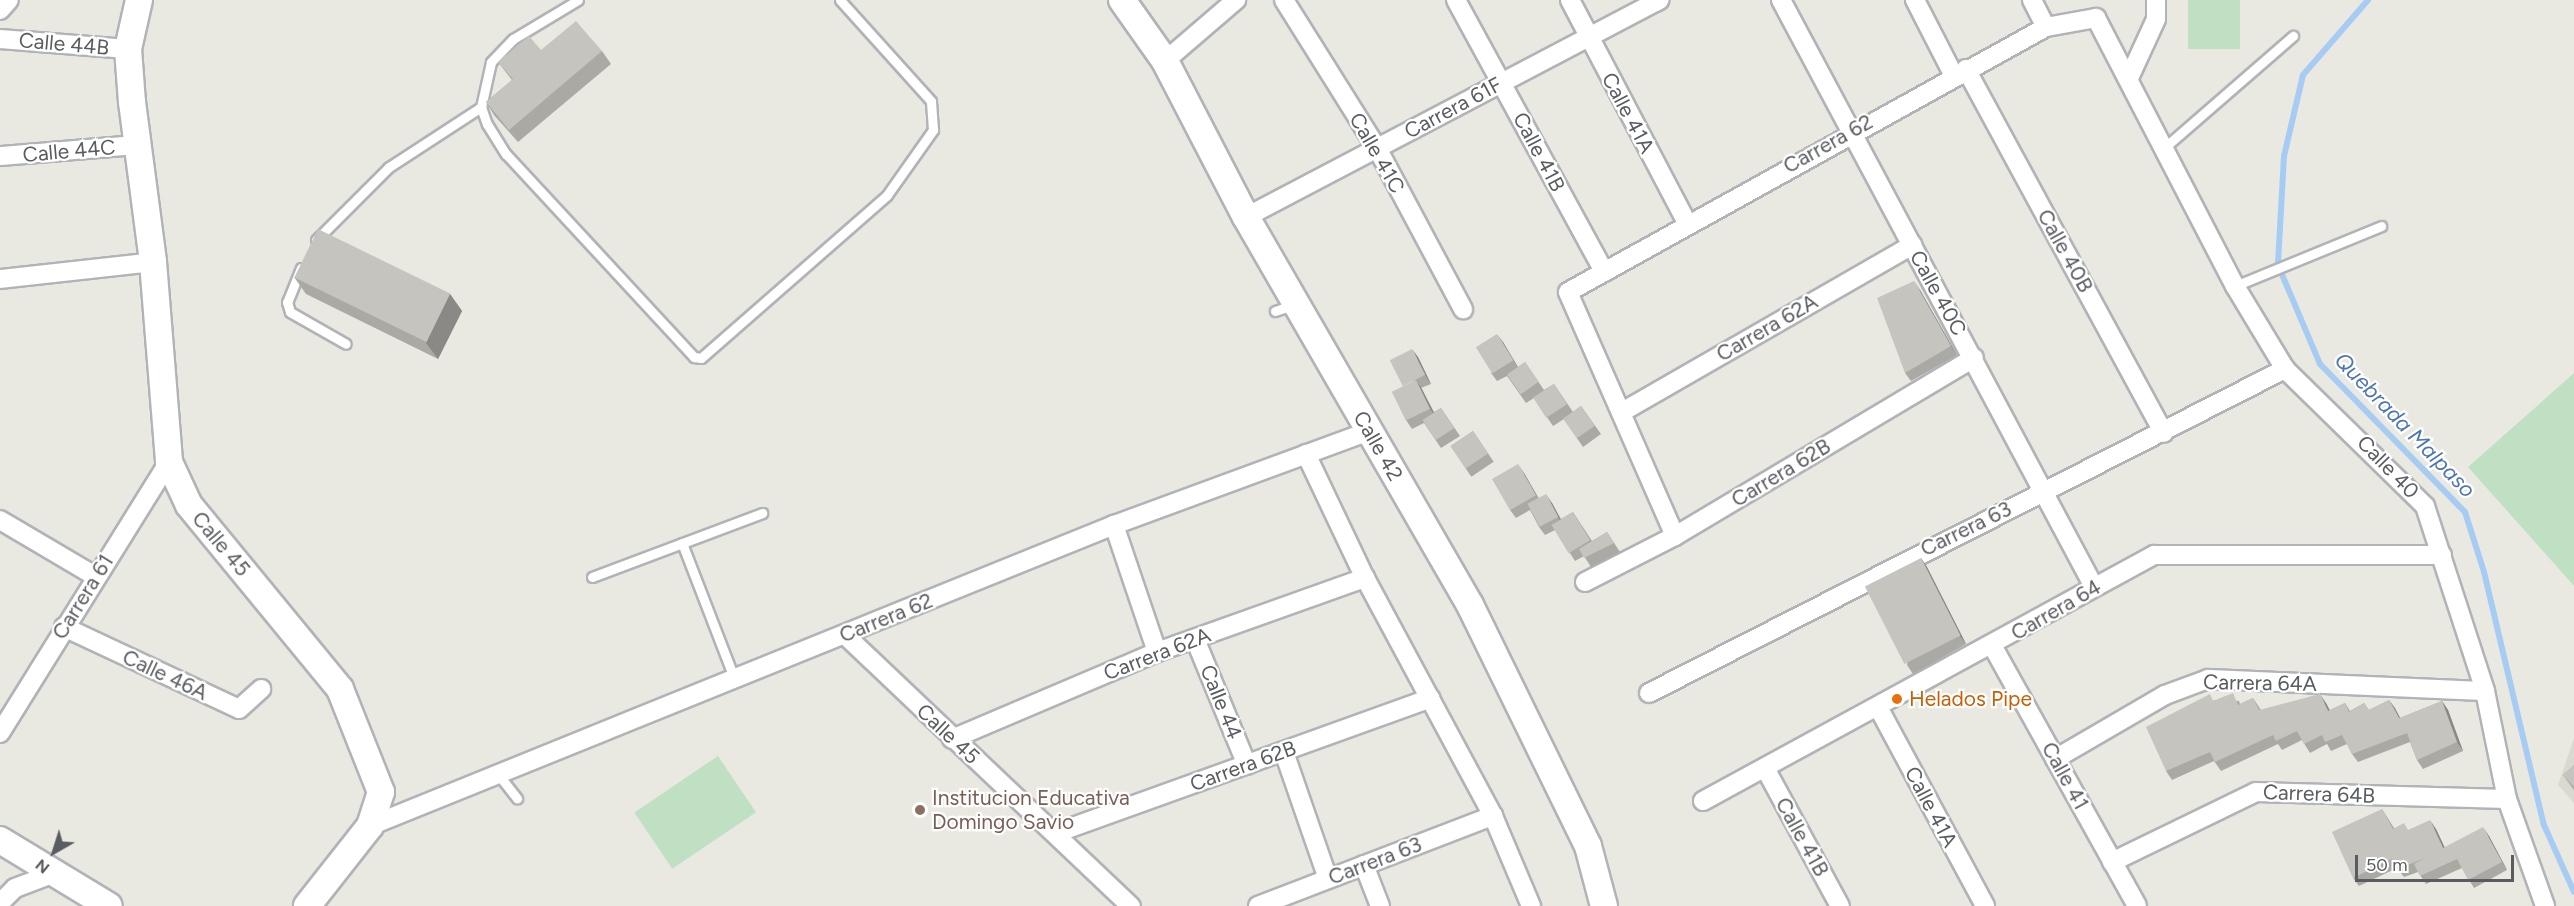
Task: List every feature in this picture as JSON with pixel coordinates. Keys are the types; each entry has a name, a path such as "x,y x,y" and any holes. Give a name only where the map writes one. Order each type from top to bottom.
{"street":[{"path":"0,10 9,0"},
{"name":"Calle 45","path":"139,0 128,50 137,145 153,262 169,462 189,505 340,689 381,792 404,811"},
{"name":"Calle 42","path":"1122,0 1165,61 1246,217 1286,307 1370,431 1476,615 1588,846 1605,906"},
{"path":"1165,61 1236,0"},
{"name":"Calle 41C","path":"1284,0 1377,148 1463,309"},
{"name":"Calle 41B","path":"1456,0 1604,272"},
{"name":"Calle 41A","path":"1570,0 1688,225"},
{"name":"Carrera 61F","path":"1246,217 1660,0"},
{"name":"Calle 40C","path":"1781,0 2045,491 2094,587"},
{"name":"Calle 40B","path":"1915,0 1960,73 2164,433"},
{"path":"2032,0 2046,27"},
{"path":"2129,78 2156,19 2156,0"},
{"name":"Carrera 62","path":"1623,412 1568,292 1853,131 2046,27 2096,18"},
{"name":"Calle 40","path":"2096,18 2235,286 2285,369 2426,506 2485,691 2507,800 2545,906"},
{"name":"Calle 44B","path":"0,39 128,50"},
{"name":"Calle 44C","path":"0,156 137,145"},
{"name":"Carrera 62A","path":"1623,412 1912,245"},
{"path":"0,279 153,262"},
{"name":"Carrera 62B","path":"1585,582 1675,536 1974,358"},
{"name":"Carrera 63","path":"1649,693 2045,491 2164,433 2285,369"},
{"path":"1623,412 1675,536"},
{"name":"Carrera 62","path":"404,811 496,772 735,682 1114,525 1370,431"},
{"path":"1306,454 1365,578 1493,816 1531,906"},
{"name":"Carrera 61","path":"0,734 95,576 169,462"},
{"path":"0,520 95,576"},
{"path":"1114,525 1157,652"},
{"name":"Carrera 64","path":"1703,801 1993,646 2154,555 2442,555"},
{"name":"Carrera 62A","path":"952,739 1157,652 1365,578"},
{"name":"Calle 46A","path":"64,627 239,709 261,689"},
{"name":"Calle 45","path":"845,635 952,739 1131,906"},
{"name":"Calle 44","path":"1195,639 1247,765"},
{"name":"Calle 41","path":"1993,646 2137,906"},
{"name":"Carrera 64A","path":"2055,759 2165,695 2208,679 2485,691"},
{"name":"Carrera 62B","path":"1056,834 1430,698"},
{"name":"Calle 41A","path":"1878,707 1985,906"},
{"path":"1284,752 1328,879"},
{"name":"Calle 41B","path":"1765,768 1840,906"},
{"path":"313,903 370,826 381,792"},
{"name":"Carrera 64B","path":"2112,862 2256,792 2507,800"},
{"path":"370,826 404,811"},
{"name":"Carrera 63","path":"1258,906 1493,816"},
{"path":"0,840 108,906"},
{"path":"15,888 26,856"},
{"path":"1364,865 1380,906"},
{"path":"0,903 15,888 55,873"}],"lane":[{"path":"578,0 513,39 490,62 481,107 506,154 694,357 701,358 886,195 933,130 931,101 840,0"},
{"path":"2164,148 2293,36"},
{"path":"346,344 290,312 291,289 312,244 388,167 481,107"},
{"path":"2235,286 2381,226"},
{"path":"592,577 762,513"},
{"path":"682,543 735,682"},
{"path":"496,772 517,798"}],"shaded area":[{"path":"2574,738 2574,803 2558,785"}],"green space":[{"path":"2188,0 2240,0 2240,49 2188,49"},
{"path":"2574,373 2574,586 2468,467"},
{"path":"718,756 756,812 672,869 634,812"}],"building":[{"path":"576,21 602,51 509,130 486,102 513,79 498,62 529,36 541,50"},
{"path":"318,229 450,293 426,342 294,278"},
{"path":"1914,281 1951,346 1905,373 1877,298"},
{"path":"1497,334 1513,360 1492,374 1476,347"},
{"path":"1412,349 1425,375 1403,386 1390,360"},
{"path":"1525,362 1539,382 1521,394 1507,375"},
{"path":"1416,380 1430,409 1406,421 1392,392"},
{"path":"1554,384 1567,404 1546,418 1533,398"},
{"path":"1581,406 1595,426 1577,438 1563,419"},
{"path":"1441,408 1454,428 1436,440 1423,420"},
{"path":"1473,431 1488,453 1466,468 1451,446"},
{"path":"1518,464 1536,495 1510,510 1492,479"},
{"path":"1546,494 1558,517 1540,527 1527,504"},
{"path":"1573,512 1590,540 1569,553 1552,525"},
{"path":"1607,532 1614,543 1584,558 1579,549"},
{"path":"1921,558 1960,636 1904,664 1865,587"},
{"path":"2233,693 2238,705 2253,698 2259,710 2320,694 2328,711 2345,703 2349,712 2364,703 2369,710 2389,700 2399,718 2442,701 2457,742 2417,760 2407,733 2352,754 2342,735 2325,742 2322,735 2304,744 2297,731 2276,741 2273,735 2215,762 2210,752 2166,771 2146,727 2210,694 2213,701"},
{"path":"2574,765 2574,787 2563,775"},
{"path":"2382,809 2393,829 2404,823 2408,830 2430,820 2443,848 2483,827 2502,862 2468,880 2457,859 2420,876 2414,864 2425,858 2398,869 2392,859 2353,878 2332,832"}],"waterway":[{"name":"Quebrada Malpaso","path":"2368,0 2303,75 2284,156 2278,265 2320,364 2465,512 2484,572 2544,825 2574,892"}],"place":[{"name":"Helados Pipe","path":"1897,699"},
{"name":"Institucion Educativa Domingo Savio","path":"920,810"}]}
